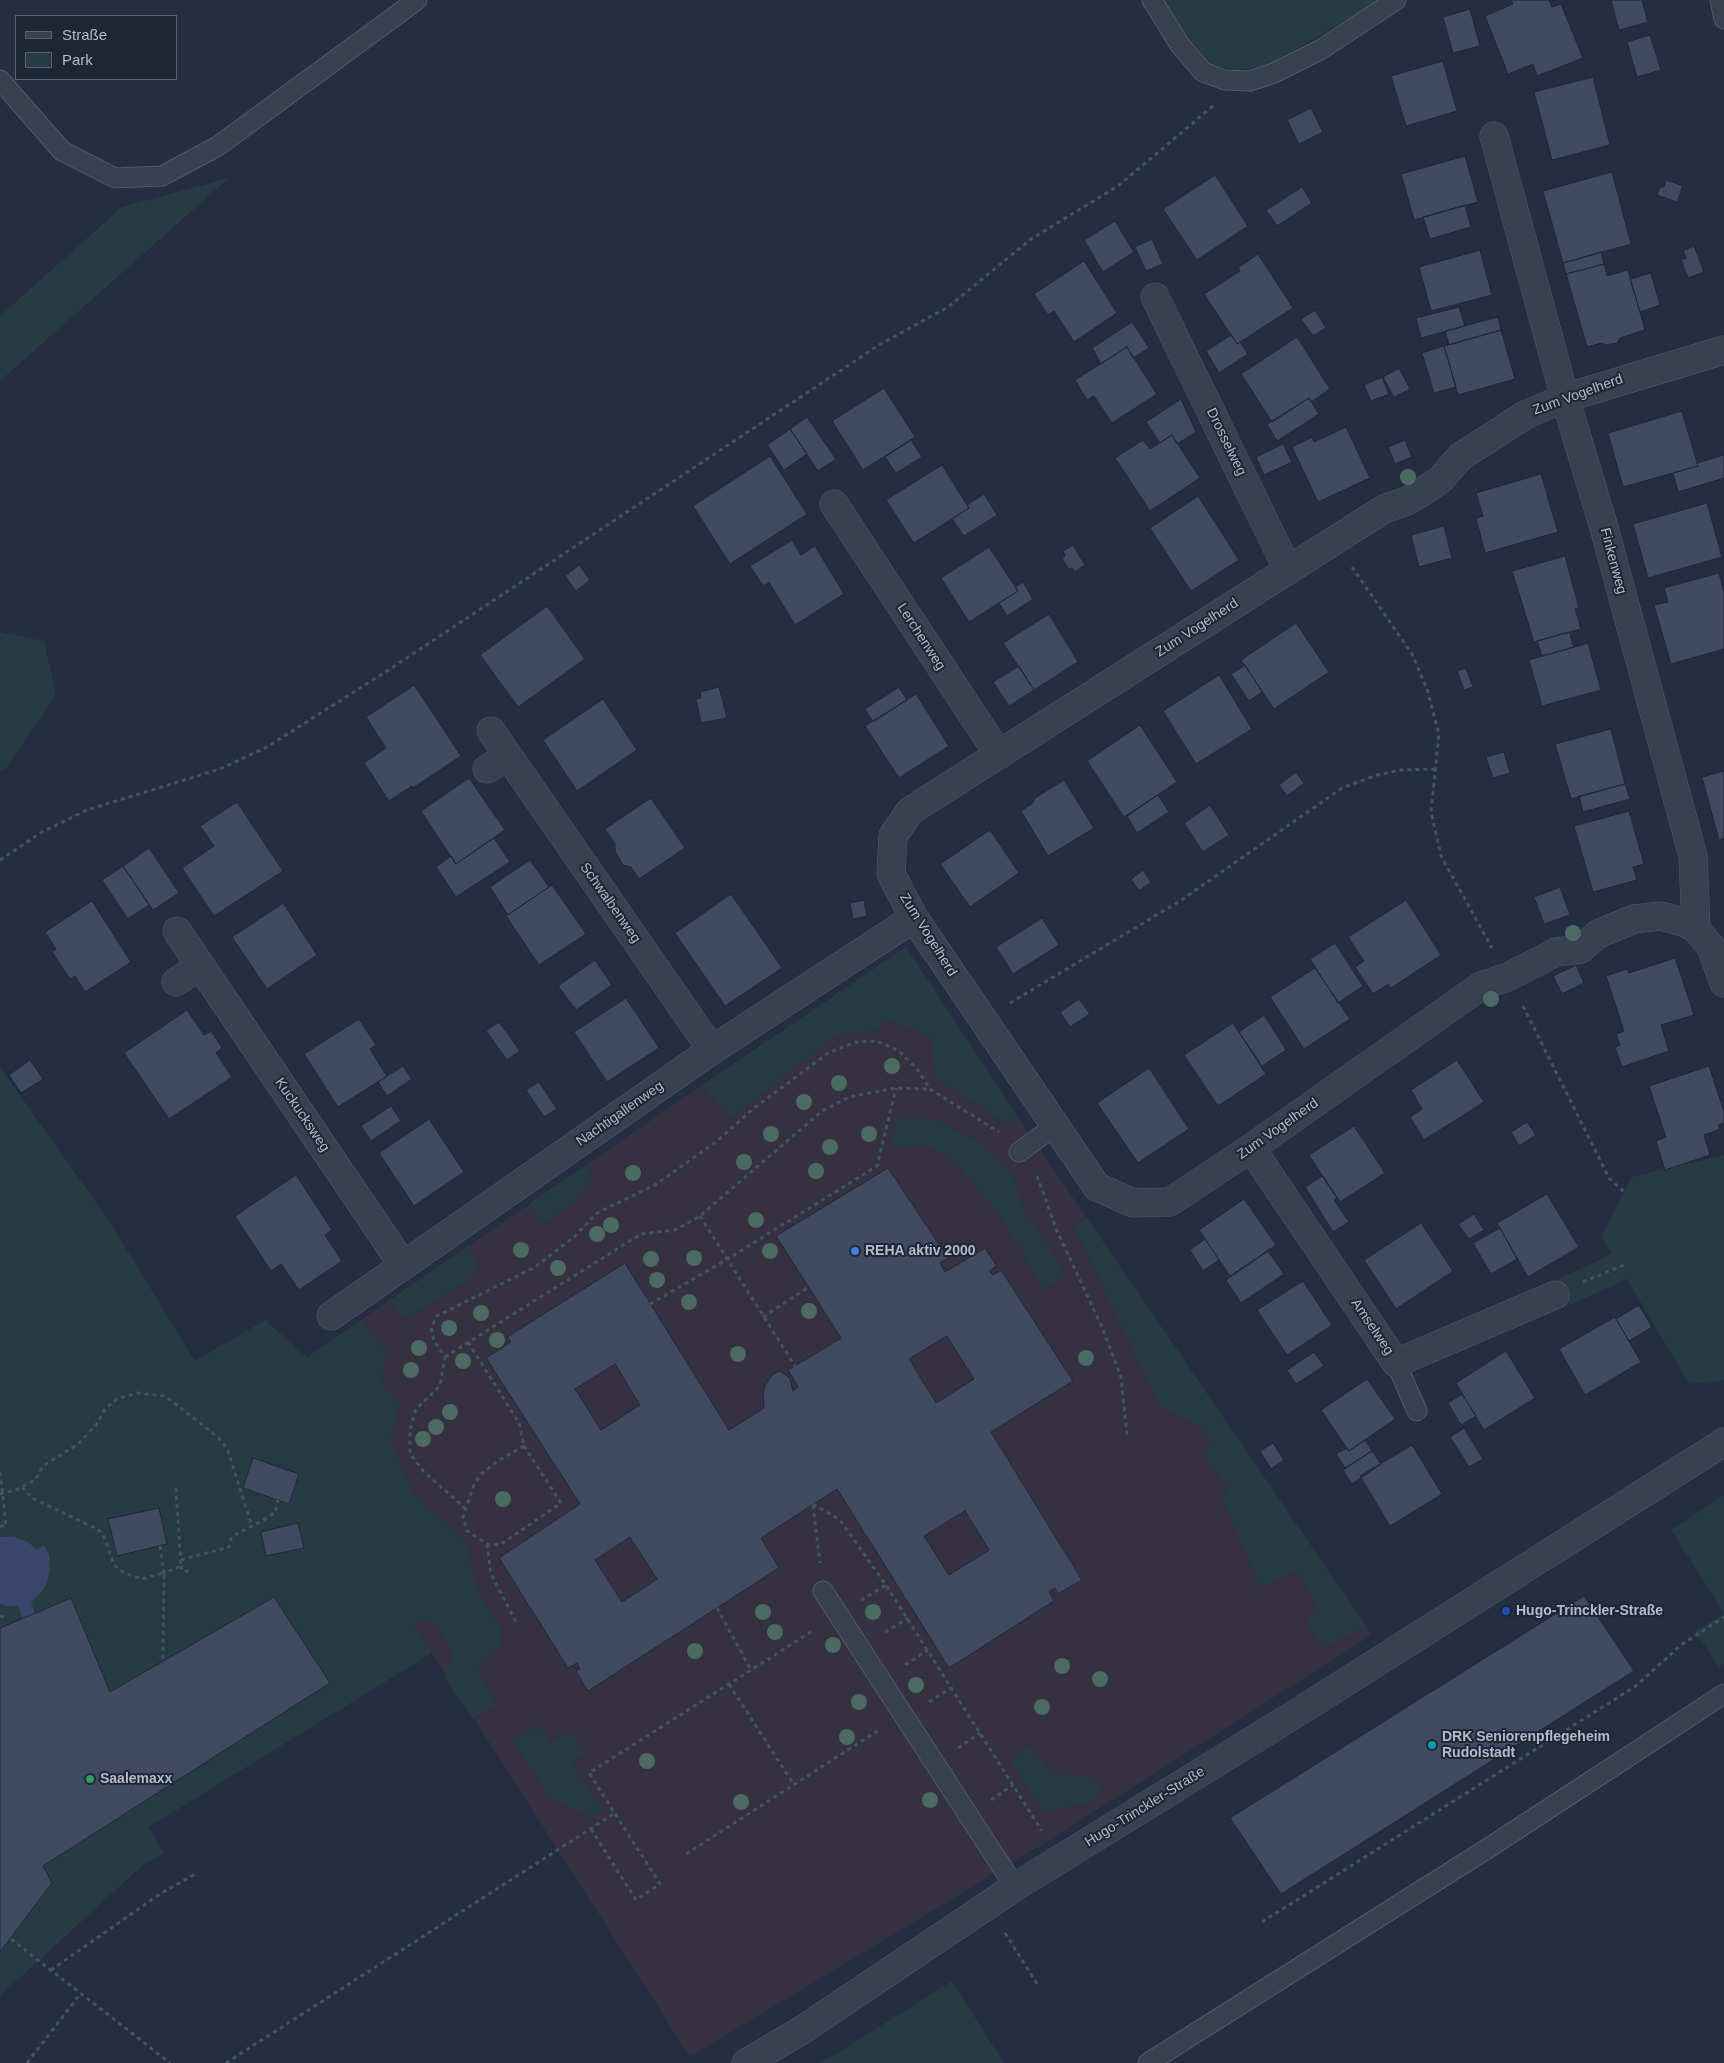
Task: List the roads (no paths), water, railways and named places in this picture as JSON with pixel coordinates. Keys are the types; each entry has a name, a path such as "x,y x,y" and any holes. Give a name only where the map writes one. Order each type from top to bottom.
{"street":[{"name":"Finkenweg","path":"1494,136 1566,398 1603,524 1693,856 1696,929"},
{"name":"Drosselweg","path":"1154,311 1288,570"},
{"name":"Zum Vogelherd","path":"1696,929 1686,923 1661,916 1634,919 1598,934 1581,949 1556,952 1508,977 1481,986 1251,1148 1170,1202 1133,1203 1097,1187 914,918 891,874 894,836 910,811 1384,509 1407,501 1440,480 1460,457 1525,415 1566,398 1724,350"},
{"name":"Lerchenweg","path":"836,517 999,755"},
{"name":"Schwalbenweg","path":"491,731 497,762 712,1050"},
{"name":"Nachtigallenweg","path":"331,1316 712,1050 914,918"},
{"path":"1696,929 1711,947 1724,983"},
{"name":"Kuckucksweg","path":"177,931 403,1265"},
{"path":"176,982 200,966"},
{"name":"Amselweg","path":"1251,1148 1396,1362 1555,1295"},
{"name":"Hugo-Trinckler-Straße","path":"746,2063 802,2030 1015,1887 1300,1711 1724,1442"}],"lane":[{"path":"0,80 62,151 115,178 162,176 218,146 417,0"},
{"path":"1152,0 1180,45 1203,72 1226,80 1250,82 1274,73 1320,50 1396,0"},
{"path":"1720,0 1724,19"},
{"path":"1019,1152 1055,1126"},
{"path":"1396,1362 1417,1411"},
{"path":"823,1591 837,1616 1015,1887"},
{"path":"1148,2063 1490,1847 1724,1694"}],"water":[{"path":"0,1537 14,1537 28,1542 37,1550 44,1545 49,1555 50,1571 47,1583 40,1594 31,1602 35,1614 23,1619 18,1606 0,1604"}],"place":[{"name":"REHA aktiv 2000","path":"855,1251"},
{"name":"Hugo-Trinckler-Straße","path":"1506,1611"},
{"name":"DRK Seniorenpflegeheim Rudolstadt","path":"1432,1745"},
{"name":"Saalemaxx","path":"90,1779"}]}
